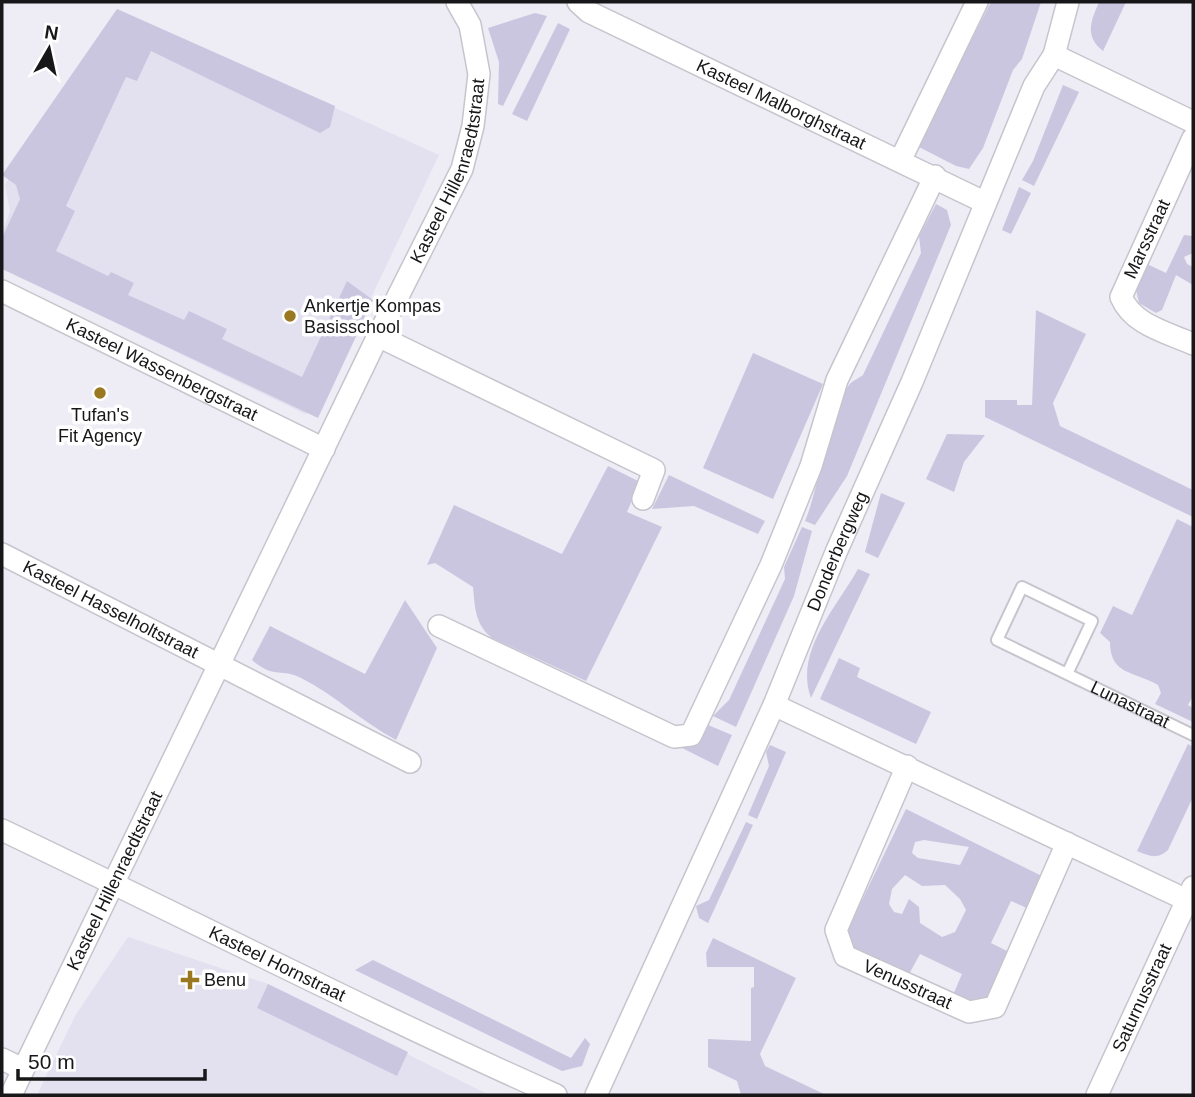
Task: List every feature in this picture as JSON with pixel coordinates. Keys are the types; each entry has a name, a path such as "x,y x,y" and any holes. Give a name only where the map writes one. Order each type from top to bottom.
{"street":[{"name":"Kasteel Hillenraedtstraat","path":"11,1095 378,336 462,169 473,126 479,74 470,25 457,2"},
{"name":"Kasteel Malborghstraat","path":"578,2 589,12 935,176 984,202"},
{"path":"900,161 976,2"},
{"name":"Donderbergweg","path":"596,1095 774,705 837,551 918,369 984,202 1034,86 1054,55 1068,2"},
{"path":"1054,55 1193,122"},
{"name":"Marsstraat","path":"1193,138 1121,297 1127,312 1140,321 1193,344"},
{"path":"439,626 674,737 691,735 771,565 811,466 836,380 935,176"},
{"name":"Kasteel Wassenbergstraat","path":"2,291 324,449"},
{"path":"378,336 654,470 643,499"},
{"name":"Kasteel Hasselholtstraat","path":"2,554 220,666"},
{"path":"220,666 410,762"},
{"path":"774,705 1067,844 1191,897"},
{"name":"Venusstraat","path":"907,766 836,930 845,956 969,1012 995,1007 1067,844"},
{"name":"Kasteel Hornstraat","path":"2,830 432,1040 556,1095"},
{"name":"Saturnusstraat","path":"1097,1095 1191,897"},
{"path":"2,1059 23,1069"}],"lane":[{"name":"Lunastraat","path":"1066,674 1092,621 1022,587 997,640 1066,674 1193,735"}],"shaded area":[{"path":"991,2 1041,2 1022,59 1013,70 983,148 969,169 956,166 917,146"},
{"path":"1099,2 1126,2 1103,51 1091,34"},
{"path":"117,9 439,155 317,411 305,414 2,268 2,233 10,211 5,185"},
{"path":"117,9 335,106 330,127 320,133 151,51 137,81 126,77 66,206 75,211 56,251 108,276 111,272 134,283 128,295 184,320 189,311 227,329 222,339 302,377 347,281 373,300 318,418 2,269 2,238 20,199 16,185 2,175"},
{"path":"535,13 547,16 503,106 498,104 499,62 488,28"},
{"path":"558,23 570,29 527,121 512,114"},
{"path":"1063,85 1079,92 1034,186 1022,180 1033,161"},
{"path":"1019,187 1031,193 1011,234 1002,230"},
{"path":"936,204 947,210 951,225 847,476 815,525 805,521 836,411 849,385 863,375 921,253 919,236"},
{"path":"1184,235 1193,236 1193,253 1184,257 1187,264 1193,267 1193,285 1176,275 1162,310 1156,313 1139,303 1135,285 1147,264 1166,273"},
{"path":"1036,310 1086,334 1053,403 1060,426 1193,490 1193,517 985,417 985,400 1017,400 1017,405 1032,405"},
{"path":"753,353 823,384 773,499 703,468"},
{"path":"947,434 985,435 964,462 954,492 926,479"},
{"path":"608,466 640,482 627,512 662,527 586,681 492,638 479,621 473,587 435,563 427,565 454,505 562,554"},
{"path":"669,475 765,521 758,534 694,506 652,509"},
{"path":"881,493 905,503 878,558 865,552"},
{"path":"1177,519 1193,527 1193,696 1188,705 1193,708 1193,722 1155,704 1161,693 1158,685 1119,666 1111,653 1110,642 1100,633 1113,606 1132,615"},
{"path":"802,527 812,531 794,596 736,727 713,716 729,700 785,579 784,567"},
{"path":"858,569 870,574 811,698 807,681 813,647 829,615"},
{"path":"405,600 437,648 396,740 313,685 288,673 267,670 252,660 270,626 365,674"},
{"path":"839,658 860,668 857,677 931,712 916,744 820,699"},
{"path":"708,725 732,735 718,766 674,744 694,739 702,734"},
{"path":"1188,744 1193,747 1193,797 1168,850 1157,856 1149,856 1137,851"},
{"path":"770,745 786,752 757,819 748,815 769,766 766,752"},
{"path":"906,809 1050,880 1029,909 1011,901 991,943 1009,952 994,996 979,1007 953,995 962,974 920,954 908,976 855,951 848,942 849,927","holes":["924,840 969,847 960,865 918,858 912,853 915,842","905,875 922,886 945,885 960,899 966,910 955,932 942,937 920,923 919,907 909,899 902,914 894,912 889,904 892,889"]},
{"path":"746,822 753,825 708,923 699,918 696,906 709,900"},
{"path":"128,937 268,984 489,1095 37,1095 75,1016"},
{"path":"713,938 796,978 760,1054 765,1066 826,1095 741,1095 737,1081 708,1067 708,1039 751,1041 751,988 754,987 754,967 707,967 706,953"},
{"path":"373,960 571,1058 585,1038 590,1044 582,1066 562,1071 355,970"},
{"path":"268,984 408,1052 397,1076 257,1008"}],"place":[{"name":"Ankertje Kompas Basisschool","path":"290,316"},
{"name":"Tufan's Fit Agency","path":"100,393"},
{"name":"Benu","path":"190,980"}]}
